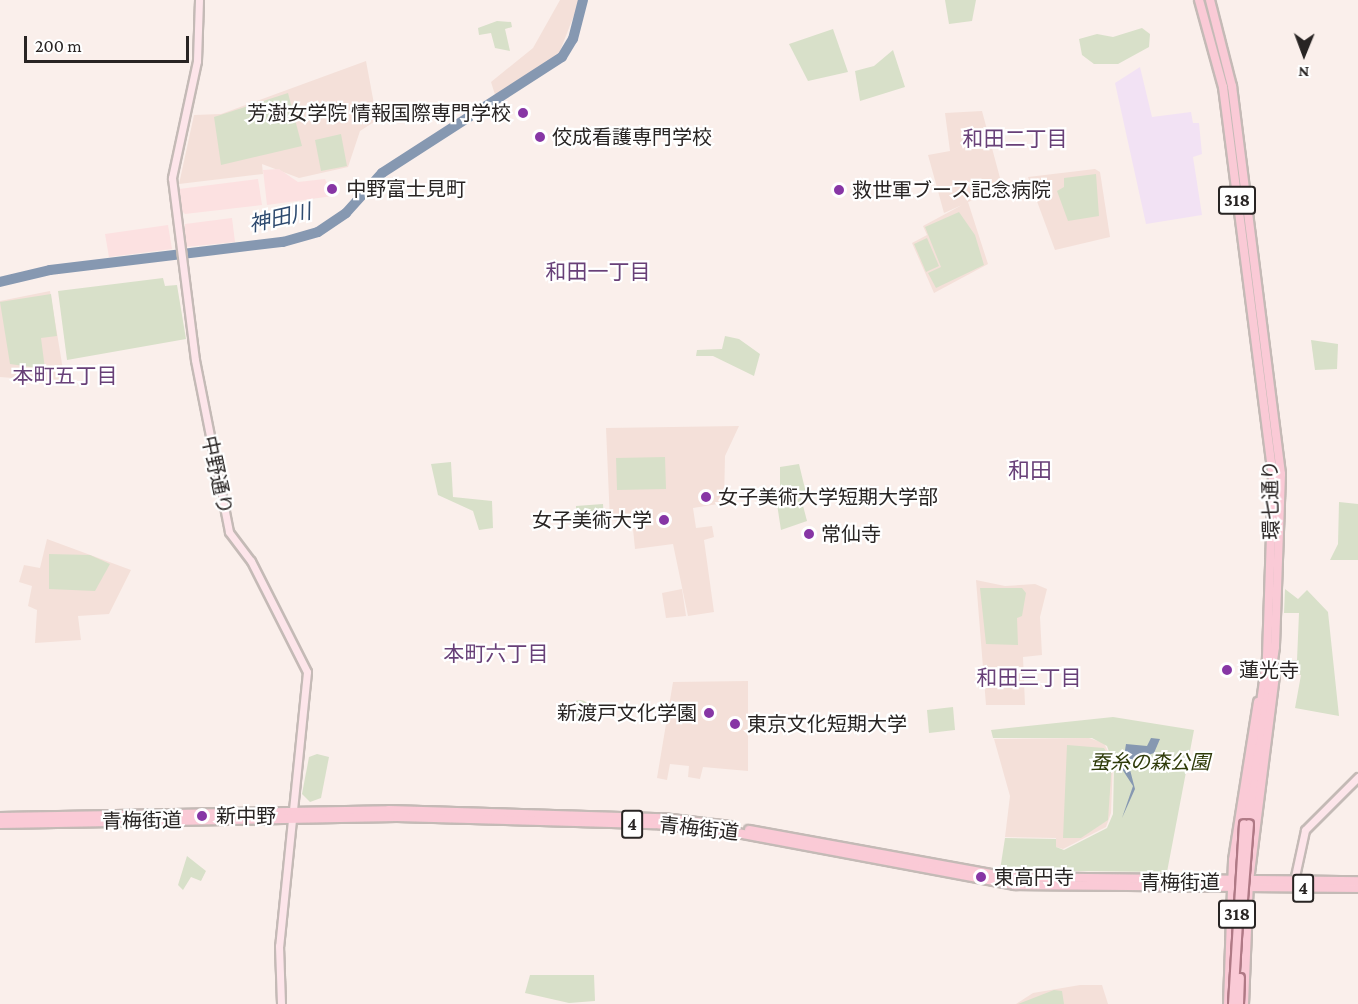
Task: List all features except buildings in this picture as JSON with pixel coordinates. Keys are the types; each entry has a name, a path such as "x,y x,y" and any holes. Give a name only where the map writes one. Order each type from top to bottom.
{"main road":[{"name":"中野通り","path":"199,0 197,61 172,178 180,259 203,413 229,532 251,561 307,669 279,946 281,1004"},
{"name":"環七通り","path":"1199,0 1223,87 1273,475 1270,661"},
{"name":"環七通り","path":"1210,0 1232,86 1280,468 1270,661 1247,824 1233,1004"},
{"path":"1228,1004 1233,861 1270,661"},
{"path":"1244,1004 1251,863 1276,685 1270,661"},
{"path":"1294,881 1305,830 1358,777"},
{"name":"青梅街道","path":"0,817 292,814 698,827 1005,884 1358,888"},
{"name":"青梅街道","path":"0,824 292,814"},
{"name":"環七通り","path":"1239,1004 1247,824"},
{"path":"1233,861 1251,863"},
{"name":"青梅街道","path":"1249,885 1294,881 1358,881"},
{"path":"1230,909 1248,909"}],"shaded area":[{"path":"560,0 580,0 558,56 496,98 491,82 533,48"},
{"path":"366,61 377,120 360,131 348,167 299,178 262,164 263,174 179,184 194,115 221,114"},
{"path":"1140,67 1152,117 1191,112 1193,123 1199,123 1202,154 1193,157 1202,215 1146,224 1115,83"},
{"path":"982,111 1003,189 968,202 988,264 934,293 912,243 927,235 923,226 962,205 944,213 928,155 950,151 945,113"},
{"path":"279,169 298,182 325,179 333,196 267,205 263,170"},
{"path":"1095,169 1100,172 1110,237 1055,250 1028,177"},
{"path":"258,179 262,205 185,214 182,211 179,189"},
{"path":"232,218 235,242 185,247 185,224"},
{"path":"168,225 172,249 109,257 105,234"},
{"path":"50,291 65,382 0,377 0,301"},
{"name":"女子美術大学","path":"739,426 725,456 724,503 693,508 696,528 712,526 714,537 704,540 714,612 688,616 673,544 635,549 632,519 610,521 606,428"},
{"path":"47,539 131,570 109,614 78,616 81,640 35,643 37,610 28,606 32,586 19,582 24,565 40,568"},
{"path":"976,580 1005,586 1035,584 1047,589 1040,617 1042,655 1023,657 1025,705 986,705"},
{"path":"682,589 686,616 666,618 662,593"},
{"name":"新渡戸文化学園","path":"748,681 748,771 703,767 700,779 688,777 689,766 670,764 667,780 657,778 673,682"},
{"path":"1089,738 1104,743 1113,762 1111,813 1106,827 1063,849 1056,847 1056,838 1005,837 1010,796 994,739"},
{"path":"1080,985 1102,985 1108,1004 1016,1004 1033,993"}],"green space":[{"path":"945,0 976,0 972,21 949,24"},
{"path":"497,21 511,22 512,27 505,29 510,51 495,48 491,33 479,35 478,28"},
{"path":"1142,28 1150,34 1149,47 1118,64 1094,64 1082,55 1079,39 1097,34 1113,37"},
{"path":"833,29 848,72 808,81 789,44"},
{"path":"893,50 905,87 860,101 855,71 874,66"},
{"path":"288,93 302,146 221,165 214,117"},
{"path":"341,134 347,166 321,171 315,140"},
{"path":"1096,174 1099,216 1068,221 1057,191 1064,187 1064,178"},
{"path":"959,212 975,235 984,265 936,288 928,273 941,267 925,227"},
{"path":"927,238 939,266 926,272 914,244"},
{"path":"163,278 165,286 177,285 186,339 67,360 58,291"},
{"path":"51,294 57,336 41,338 45,369 10,364 0,302"},
{"path":"725,336 739,339 760,354 754,376 713,356 696,356 697,350 722,349"},
{"path":"1311,340 1338,344 1337,369 1315,370"},
{"path":"665,457 666,489 617,490 616,458"},
{"path":"451,462 453,497 492,501 493,528 479,530 473,511 438,495 431,464"},
{"path":"799,464 806,493 786,500 784,486 780,486 780,467"},
{"path":"801,498 807,521 781,530 777,504"},
{"path":"1339,502 1358,504 1358,560 1330,560 1338,544"},
{"path":"603,504 604,522 576,522 576,506"},
{"path":"49,554 90,555 110,564 95,591 49,589"},
{"path":"980,588 1022,588 1026,593 1022,616 1017,618 1018,645 986,644"},
{"path":"1285,589 1298,599 1307,590 1328,612 1339,716 1295,708 1301,675 1283,672 1283,660 1297,660 1299,613 1284,613"},
{"path":"580,700 587,703 590,710 587,717 580,720 573,717 570,710 573,703"},
{"path":"953,707 955,730 929,733 927,710"},
{"name":"蚕糸の森公園","path":"1113,717 1194,730 1167,872 1000,870 1005,838 1056,839 1056,847 1064,850 1107,828 1113,814 1114,766 1107,746 1092,738 993,738 991,730"},
{"path":"1067,745 1104,748 1112,762 1108,820 1081,838 1063,838"},
{"path":"317,754 329,757 321,798 310,802 302,794 309,757"},
{"path":"187,856 206,871 201,881 191,877 183,890 178,885"},
{"path":"530,975 594,975 595,1001 569,1003 525,993"},
{"path":"1054,990 1062,991 1064,1004 1018,1004"}],"water":[{"path":"1151,738 1160,739 1154,753 1128,762 1135,789 1122,818 1133,786 1122,769 1126,744 1147,746"}],"waterway":[{"name":"神田川","path":"0,282 50,270 283,242 318,232 346,213 382,173 562,57 573,39 583,0"}],"place":[{"name":"芳澍女学院 情報国際専門学校","path":"523,113"},
{"name":"佼成看護専門学校","path":"540,137"},
{"name":"中野富士見町","path":"332,189"},
{"name":"救世軍ブース記念病院","path":"839,190"},
{"name":"女子美術大学短期大学部","path":"706,497"},
{"name":"女子美術大学","path":"664,520"},
{"name":"常仙寺","path":"809,534"},
{"name":"蓮光寺","path":"1227,670"},
{"name":"新渡戸文化学園","path":"709,713"},
{"name":"東京文化短期大学","path":"735,724"},
{"name":"新中野","path":"202,816"},
{"name":"東高円寺","path":"981,877"}],"district":[{"name":"和田二丁目","path":"1015,139"},
{"name":"和田一丁目","path":"598,272"},
{"name":"本町五丁目","path":"65,376"},
{"name":"和田","path":"1030,471"},
{"name":"本町六丁目","path":"496,654"},
{"name":"和田三丁目","path":"1029,678"}]}
